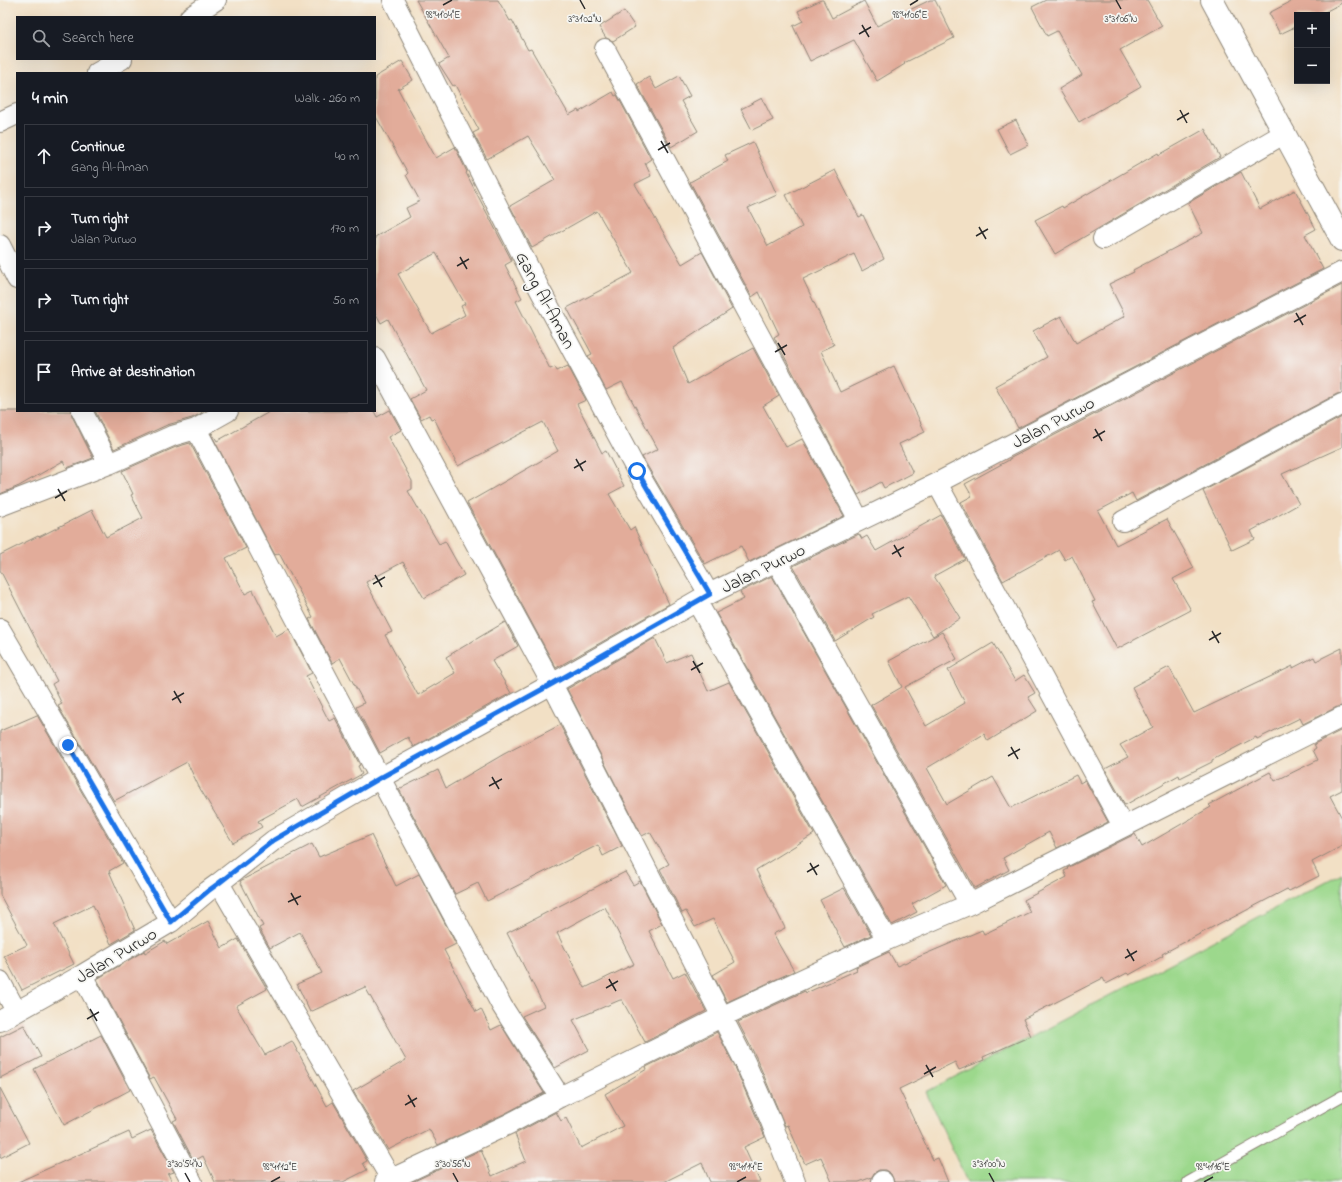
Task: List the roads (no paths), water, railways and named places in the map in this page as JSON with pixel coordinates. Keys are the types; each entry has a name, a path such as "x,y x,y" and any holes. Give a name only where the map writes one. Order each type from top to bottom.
{"street":[{"path":"192,16 216,0"},
{"name":"Gang Al-Aman","path":"393,0 539,288 703,598 887,940"},
{"path":"1212,0 1342,240"},
{"path":"605,49 859,520"},
{"path":"98,72 120,60"},
{"path":"0,122 16,114"},
{"path":"1103,239 1285,133"},
{"path":"0,245 16,277"},
{"name":"Jalan Purwo","path":"8,1016 82,975 171,922 208,891 274,840 380,778 552,684 703,598 937,483 1342,272"},
{"path":"376,360 552,684 758,1089 795,1182"},
{"path":"1123,522 1342,404"},
{"path":"82,412 108,464"},
{"path":"0,506 108,464 172,436 196,428 226,412"},
{"path":"196,428 502,1006 560,1097"},
{"path":"937,483 1123,826"},
{"path":"777,562 970,904"},
{"path":"0,629 171,922"},
{"path":"219,883 388,1181 509,1124 721,1017 887,940 970,904 1342,717"},
{"path":"82,975 192,1182"},
{"path":"0,981 8,1016"}],"lane":[{"path":"1188,1182 1342,1096"}]}
